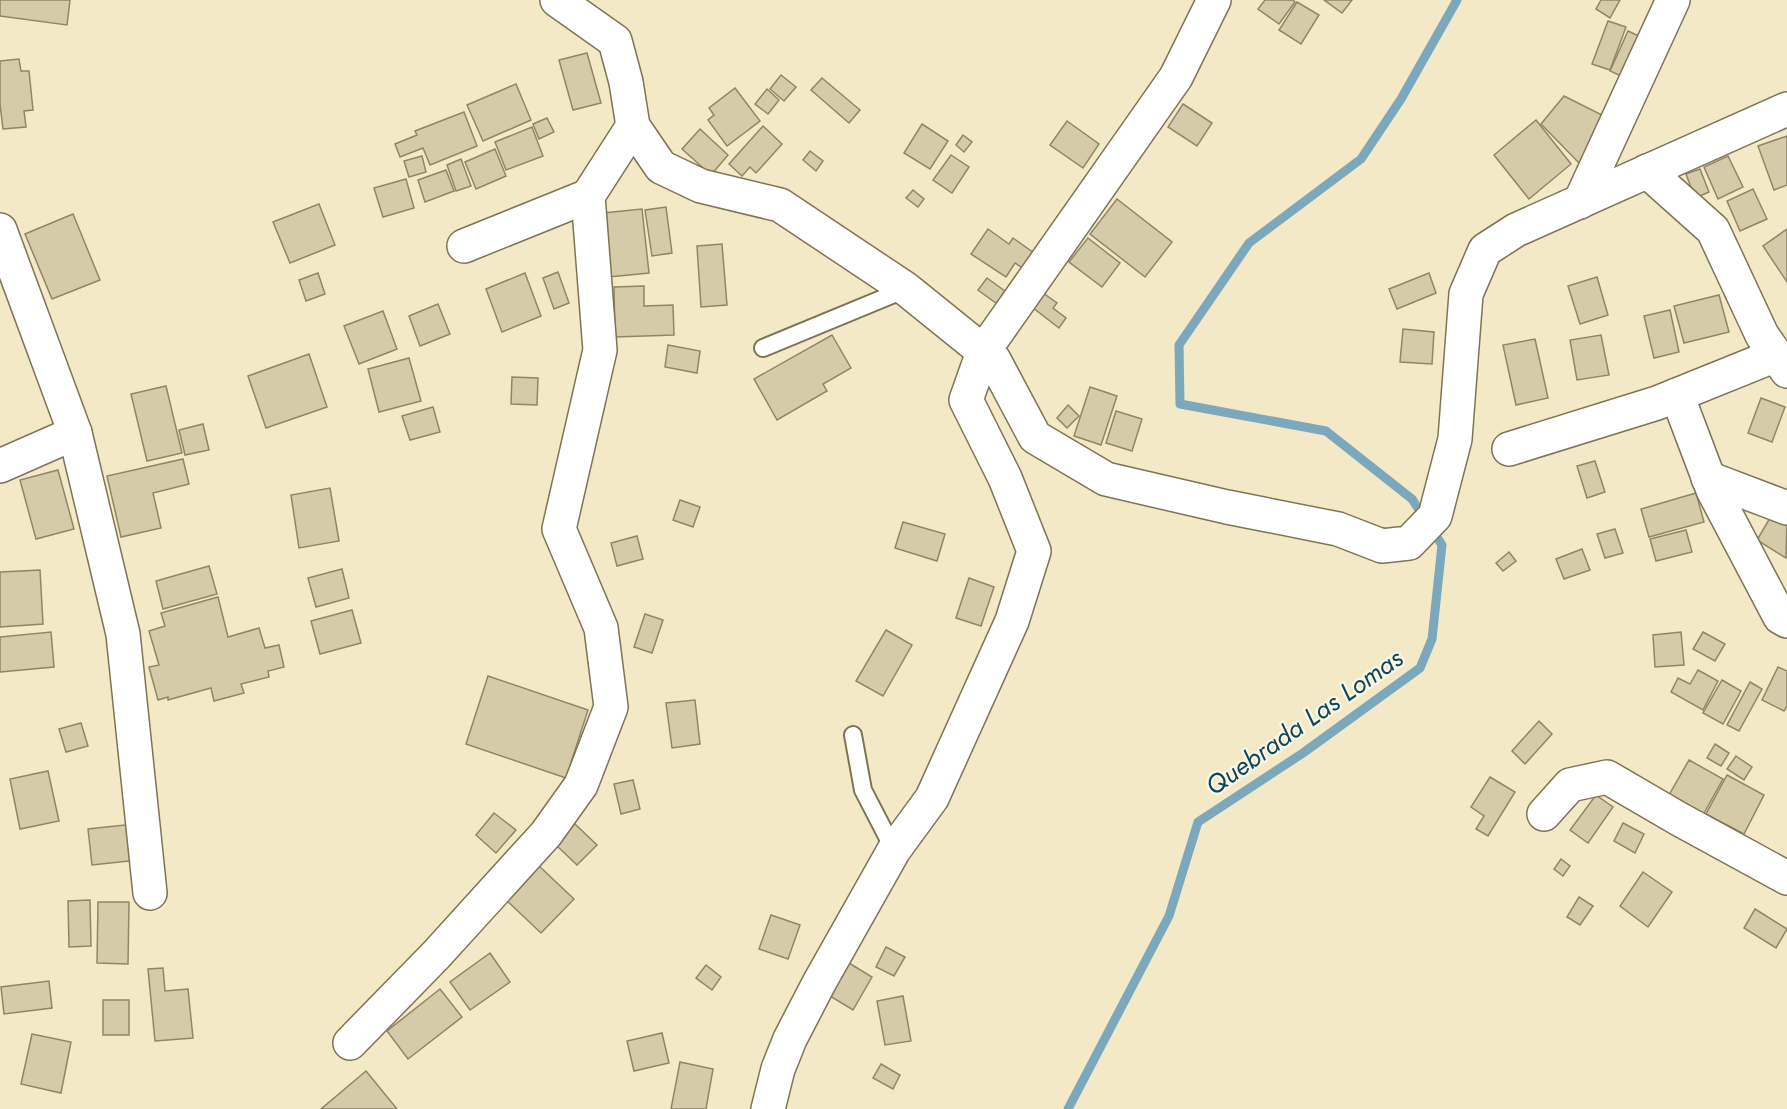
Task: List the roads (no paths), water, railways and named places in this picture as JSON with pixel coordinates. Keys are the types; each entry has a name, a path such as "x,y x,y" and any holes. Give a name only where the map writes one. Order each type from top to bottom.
{"street":[{"path":"557,0 615,41 626,82 633,126 661,167 701,186 780,205 906,289 994,360 1035,437 1106,479 1227,507 1338,529 1383,546 1409,543 1435,516 1455,440 1466,294 1485,250 1516,230 1787,109"},
{"path":"768,1109 778,1069 790,1039 894,850 932,798 1012,621 1034,551 1005,478 966,400 983,352 1176,77 1214,0"},
{"path":"1580,202 1674,0"},
{"path":"464,246 588,196 633,126"},
{"path":"1509,449 1781,363 1762,335 1713,230 1647,171"},
{"path":"350,1043 436,955 546,834 581,785 611,707 601,628 559,529 600,350 588,196"},
{"path":"0,230 75,433 123,634 150,893"},
{"path":"1677,395 1708,478 1780,617 1787,621"},
{"path":"0,466 75,433"},
{"path":"1708,478 1787,508"},
{"path":"1544,814 1570,785 1608,777 1787,878"}],"lane":[{"path":"763,348 906,289"},
{"path":"853,735 863,790 894,850"}],"waterway":[{"name":"Quebrada Las Lomas","path":"1068,1109 1169,916 1198,822 1303,753 1420,668 1432,639 1442,545 1412,499 1326,431 1180,404 1179,345 1249,243 1361,159 1401,99 1457,0"}]}
